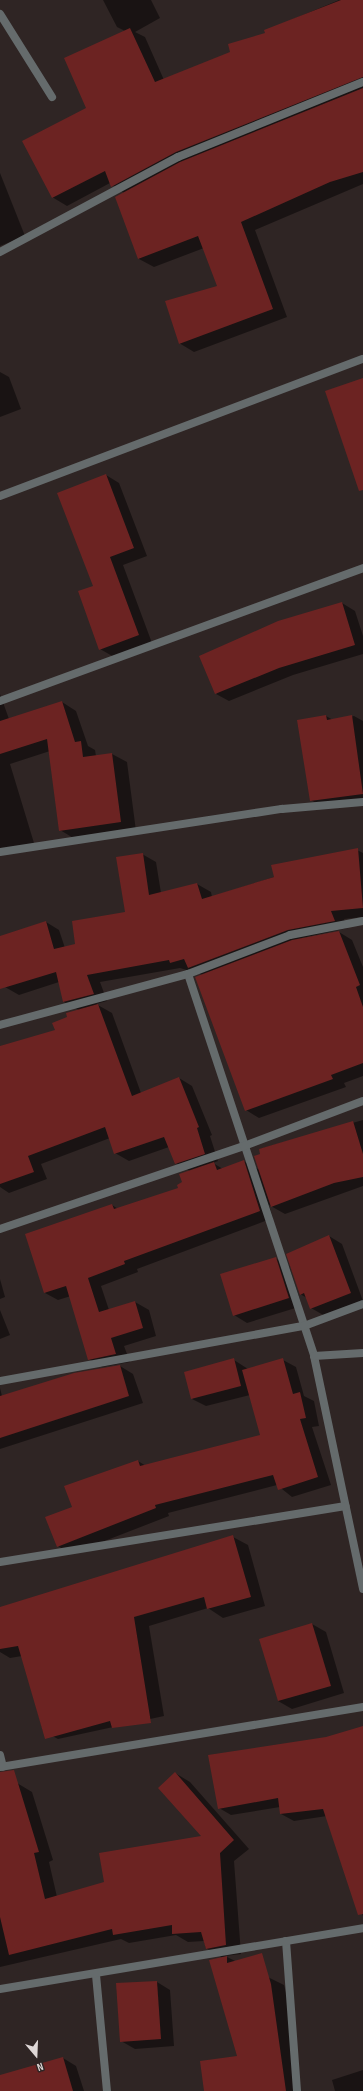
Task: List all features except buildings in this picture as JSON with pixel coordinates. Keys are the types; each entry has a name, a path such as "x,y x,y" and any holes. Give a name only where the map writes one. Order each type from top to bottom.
{"street":[{"path":"0,14 52,97"},
{"path":"0,252 178,157 363,82"},
{"path":"0,496 363,359"},
{"path":"0,701 363,568"},
{"path":"0,852 282,810 363,802"},
{"path":"0,1025 188,974 290,935 363,921"},
{"path":"188,974 314,1356 363,1589"},
{"path":"0,1229 244,1146 363,1100"},
{"path":"0,1381 304,1326 363,1304"},
{"path":"314,1356 363,1353"},
{"path":"0,1562 346,1506"},
{"path":"0,1755 1,1767 363,1707"},
{"path":"0,1989 96,1975 363,1928"},
{"path":"286,1941 297,2091"},
{"path":"96,1975 107,2091"}]}
